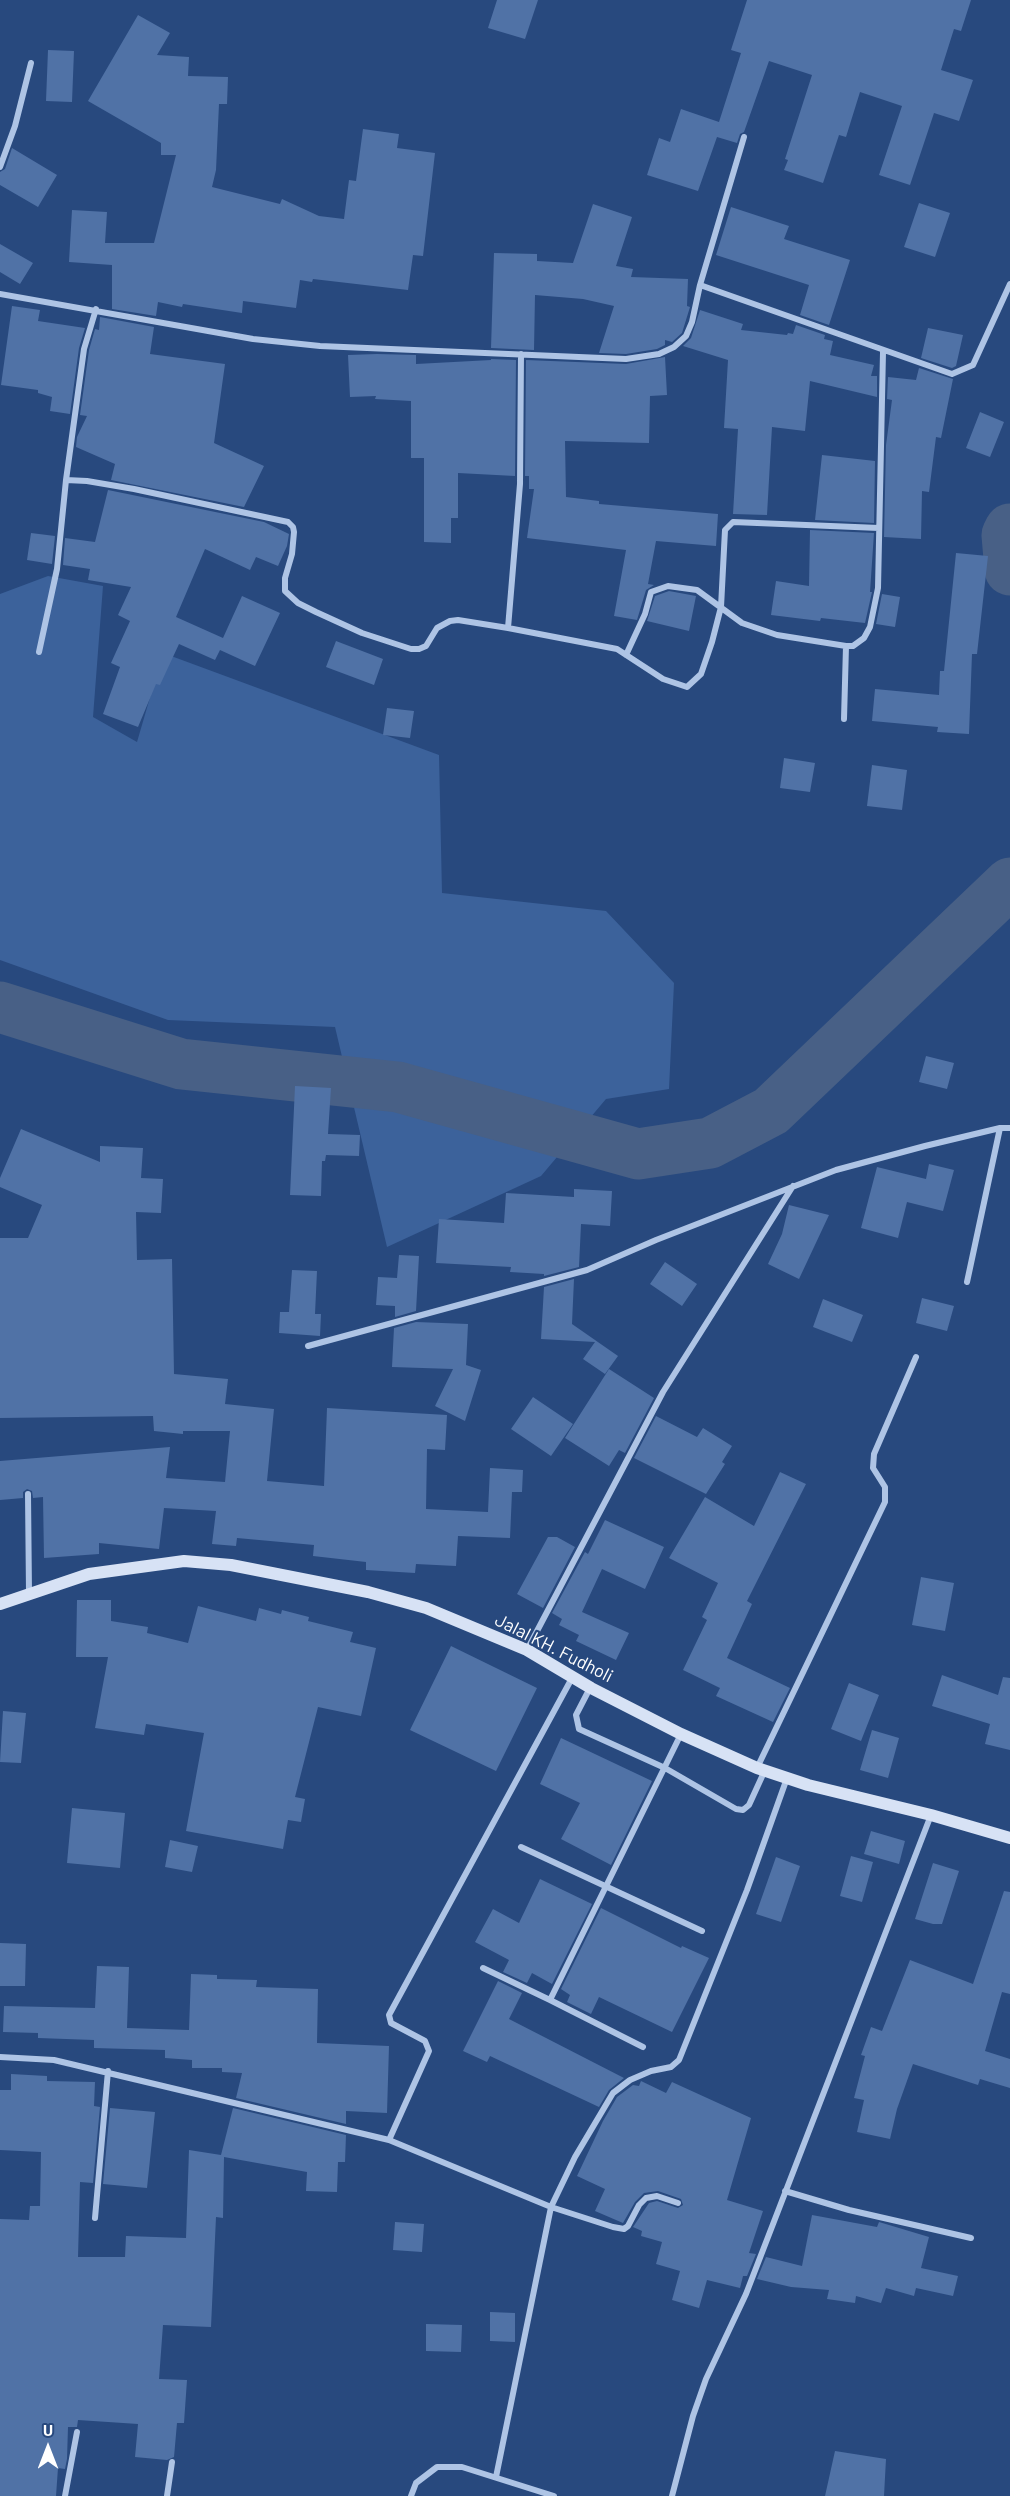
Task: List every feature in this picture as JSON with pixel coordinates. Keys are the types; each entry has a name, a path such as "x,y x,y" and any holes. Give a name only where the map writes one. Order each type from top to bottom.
{"main road":[{"name":"Jalal KH. Fudholi","path":"0,1604 89,1574 184,1561 231,1564 368,1592 426,1608 526,1650 572,1678 681,1734 761,1769 1010,1838"}],"street":[{"path":"0,167 15,126 31,63"},
{"path":"0,294 264,340 320,345 626,359 659,354 674,347 686,336 692,322 700,285 744,136"},
{"path":"700,285 884,352 952,374 973,364 1010,284"},
{"path":"39,652 57,569 66,480 84,349 96,309"},
{"path":"626,655 645,614 651,592 668,586 697,590 742,623 777,635 846,646 853,645 864,638 870,627 878,588 884,352"},
{"path":"508,628 520,484 521,354"},
{"path":"66,480 134,489 288,522 294,532 292,554 285,578 285,591 298,603 371,636 411,649 419,649 426,645 437,628 450,621 458,620 508,628 597,643 617,649 663,679 687,687 701,674 721,608 725,530 733,522 879,528"},
{"path":"844,719 846,646"},
{"path":"308,1346 587,1270 793,1186 847,1167 1000,1128 1010,1128"},
{"path":"967,1282 1000,1128"},
{"path":"526,1650 663,1392 793,1186"},
{"path":"591,1688 576,1715 579,1729 664,1768 736,1809 743,1810 749,1805 761,1769 885,1502 885,1487 873,1468 874,1454 915,1356"},
{"path":"28,1494 29,1593"},
{"path":"388,2140 429,2051 425,2041 391,2023 389,2014 572,1678"},
{"path":"550,2000 681,1734"},
{"path":"496,2477 551,2207 575,2157 614,2093 630,2080 651,2071 671,2067 679,2060 747,1890 787,1778"},
{"path":"672,2496 693,2416 706,2379 746,2294 931,1815"},
{"path":"521,1847 702,1930"},
{"path":"483,1968 643,2047"},
{"path":"0,2057 54,2060 108,2071 388,2140 551,2207 624,2229 631,2223 639,2205 646,2198 657,2196 678,2203"},
{"path":"95,2217 108,2071"},
{"path":"785,2191 849,2210 971,2238"},
{"path":"65,2496 77,2432"},
{"path":"168,2496 172,2462"},
{"path":"411,2496 416,2483 437,2467 462,2467 554,2496"}],"shaded area":[{"path":"48,576 103,586 93,717 137,742 163,653 439,755 442,893 606,911 674,983 669,1089 606,1099 541,1176 387,1247 335,1027 168,1020 0,960 0,594"}],"building":[{"path":"497,0 538,0 525,39 488,28"},
{"path":"747,0 971,0 961,31 954,29 941,70 973,80 959,121 934,113 910,185 879,175 902,106 860,92 846,137 839,135 823,183 784,170 788,160 785,159 812,75 769,61 744,132 740,134 737,143 717,137 698,191 647,175 659,138 670,142 681,109 719,122 741,53 731,50"},
{"path":"138,15 170,33 157,55 189,57 188,76 228,77 227,104 219,104 216,170 212,187 280,204 282,199 319,216 344,219 349,180 356,181 363,129 399,134 397,148 435,153 423,256 413,255 408,290 313,279 312,282 300,280 296,308 243,301 242,313 183,304 182,307 158,302 156,316 112,309 112,265 69,262 72,210 107,212 105,243 154,243 176,155 161,155 161,143 88,101"},
{"path":"48,50 74,51 72,102 46,101"},
{"path":"12,148 57,175 38,207 0,185 0,172 5,169"},
{"path":"919,203 950,213 935,257 904,247"},
{"path":"593,204 632,217 616,266 633,269 631,277 688,279 687,306 690,307 682,333 672,342 665,340 665,345 657,349 626,354 599,353 614,306 583,299 535,295 534,350 491,348 494,253 537,254 537,261 573,263"},
{"path":"731,207 789,226 784,239 850,260 829,325 800,315 809,285 716,255"},
{"path":"0,244 33,263 20,284 0,272"},
{"path":"12,306 40,310 38,321 85,328 79,348 70,414 50,411 52,397 38,393 38,390 1,385"},
{"path":"700,310 743,324 741,330 787,335 788,333 793,334 796,325 825,335 824,339 833,341 830,355 874,365 871,376 877,376 877,397 810,381 805,431 772,427 767,515 733,514 738,429 724,428 728,360 683,346 691,338"},
{"path":"100,317 154,327 150,354 225,364 214,443 264,466 244,507 111,480 115,464 76,447 77,437 87,416 80,415 89,350 95,329 99,330"},
{"path":"928,328 963,335 956,366 952,368 921,358"},
{"path":"348,355 416,355 416,364 491,359 516,360 515,476 458,473 458,518 451,518 451,543 424,542 424,458 411,458 411,401 375,399 376,396 350,397"},
{"path":"665,357 667,395 650,396 649,443 565,441 566,497 599,501 599,504 718,514 716,546 656,541 648,584 654,585 646,590 637,620 614,616 626,550 527,538 534,489 529,489 529,476 525,476 526,360 626,364"},
{"path":"919,368 953,379 941,438 936,437 929,492 922,491 921,539 884,537 886,445 892,400 887,399 888,377 916,380"},
{"path":"980,412 1004,422 990,457 966,448"},
{"path":"822,455 875,461 874,523 815,520"},
{"path":"108,490 264,522 289,534 287,546 278,566 256,557 250,570 205,549 176,617 223,638 242,596 280,613 255,666 220,650 215,660 179,644 160,685 156,684 138,727 103,714 120,667 111,663 130,621 118,615 131,587 88,580 90,569 63,565 65,538 95,542"},
{"path":"810,530 874,533 870,592 872,592 865,623 821,618 820,621 771,615 776,581 809,586"},
{"path":"31,533 55,536 52,564 27,560"},
{"path":"956,553 988,556 977,654 972,654 969,734 937,732 938,727 872,721 875,689 939,695 940,671 944,671"},
{"path":"669,591 696,596 689,631 647,621 655,596"},
{"path":"882,594 900,597 895,627 876,624"},
{"path":"336,641 383,659 374,685 326,667"},
{"path":"387,708 414,711 410,738 383,735"},
{"path":"784,758 815,763 810,792 780,788"},
{"path":"872,765 907,770 902,810 867,806"},
{"path":"926,1056 954,1063 947,1089 919,1082"},
{"path":"295,1086 331,1088 328,1134 360,1135 359,1156 326,1155 325,1161 322,1161 321,1196 290,1195"},
{"path":"21,1129 100,1162 100,1146 143,1148 141,1178 163,1179 161,1213 136,1212 137,1260 172,1259 174,1374 228,1379 225,1404 274,1409 267,1481 324,1486 327,1408 447,1415 445,1450 427,1449 426,1509 488,1512 490,1468 523,1470 522,1492 512,1492 510,1538 458,1536 456,1566 416,1564 415,1573 366,1570 366,1562 313,1556 314,1545 237,1538 236,1546 212,1544 216,1511 164,1508 159,1549 99,1543 99,1554 44,1558 43,1497 33,1498 32,1491 27,1489 23,1492 23,1498 0,1500 0,1461 170,1447 166,1478 225,1482 230,1431 183,1431 183,1434 154,1431 153,1416 0,1418 0,1238 28,1238 42,1205 0,1187 0,1178"},
{"path":"929,1164 954,1170 943,1211 907,1202 898,1238 861,1228 877,1167 926,1179"},
{"path":"574,1189 612,1191 610,1226 581,1224 579,1267 544,1276 544,1274 510,1272 511,1267 436,1263 439,1219 504,1223 506,1193 574,1197"},
{"path":"789,1205 829,1215 799,1279 768,1264 782,1234"},
{"path":"399,1255 419,1256 416,1311 395,1317 395,1306 376,1305 378,1277 397,1278"},
{"path":"665,1262 697,1284 682,1306 650,1284"},
{"path":"292,1270 317,1271 315,1314 321,1314 320,1336 279,1333 280,1312 289,1312"},
{"path":"574,1279 572,1324 618,1356 605,1374 583,1359 595,1342 541,1339 544,1287"},
{"path":"922,1298 954,1306 947,1331 916,1323"},
{"path":"823,1299 863,1315 852,1342 813,1327"},
{"path":"416,1322 468,1324 466,1365 481,1370 465,1421 435,1406 453,1369 392,1367 394,1328"},
{"path":"609,1369 654,1398 625,1453 619,1450 609,1466 565,1438"},
{"path":"533,1397 573,1424 551,1456 511,1429"},
{"path":"656,1416 697,1437 703,1428 732,1446 722,1462 725,1464 706,1494 634,1458"},
{"path":"780,1472 806,1484 747,1601 752,1604 727,1658 790,1688 773,1722 716,1696 720,1688 683,1670 707,1620 702,1617 718,1583 669,1558 705,1497 754,1526"},
{"path":"605,1520 664,1547 645,1589 602,1569 582,1612 629,1633 616,1660 576,1641 579,1635 559,1625 562,1619 552,1613 585,1552 588,1554"},
{"path":"548,1537 557,1537 575,1547 543,1608 517,1594"},
{"path":"921,1577 954,1583 945,1631 912,1625"},
{"path":"77,1600 111,1600 111,1621 148,1627 147,1633 188,1643 198,1606 256,1621 259,1608 281,1614 282,1610 309,1617 308,1621 353,1632 350,1642 376,1648 361,1716 318,1707 295,1797 305,1799 301,1822 288,1820 283,1849 186,1831 204,1733 146,1724 144,1735 95,1728 108,1657 76,1657"},
{"path":"451,1646 537,1688 496,1771 410,1730"},
{"path":"942,1675 998,1695 1003,1677 1010,1678 1010,1750 985,1744 990,1724 932,1706"},
{"path":"849,1683 879,1695 861,1741 831,1729"},
{"path":"3,1711 26,1713 21,1763 0,1762"},
{"path":"872,1730 899,1738 888,1778 860,1770"},
{"path":"561,1738 652,1781 611,1865 561,1839 580,1803 540,1784"},
{"path":"72,1808 125,1813 120,1868 67,1863"},
{"path":"871,1831 905,1841 899,1864 864,1854"},
{"path":"170,1840 198,1846 192,1872 165,1867"},
{"path":"851,1856 873,1862 862,1902 840,1896"},
{"path":"776,1857 800,1866 781,1922 756,1914"},
{"path":"933,1863 959,1871 942,1924 915,1919"},
{"path":"540,1879 592,1904 552,1984 532,1973 527,1983 503,1972 509,1960 475,1942 493,1909 519,1923"},
{"path":"1004,1891 1010,1892 1010,1994 1002,1992 985,2051 1010,2059 1010,2088 980,2079 978,2085 913,2064 897,2109 890,2139 857,2132 864,2100 854,2098 865,2056 861,2055 871,2027 882,2031 910,1960 973,1984"},
{"path":"601,1908 681,1948 682,1946 709,1958 672,2032 599,1997 591,2014 567,2002 570,1995 561,1989"},
{"path":"0,1943 26,1944 25,1986 0,1986"},
{"path":"97,1966 129,1967 127,2028 189,2030 191,1974 217,1975 217,1979 257,1980 256,1987 318,1989 317,2043 389,2046 387,2113 346,2111 346,2124 236,2098 242,2073 222,2072 222,2068 192,2068 192,2060 165,2058 165,2050 94,2048 94,2040 38,2038 38,2033 3,2032 4,2006 95,2008"},
{"path":"498,1981 522,1993 509,2019 624,2078 609,2090 599,2107 490,2056 487,2062 463,2051"},
{"path":"11,2074 47,2076 47,2081 95,2082 94,2106 100,2107 93,2183 80,2182 78,2257 125,2257 126,2236 186,2238 189,2150 221,2155 233,2108 346,2135 345,2162 338,2162 337,2192 306,2191 307,2172 224,2157 223,2218 216,2217 211,2327 163,2325 159,2379 187,2380 184,2423 177,2423 174,2457 167,2460 135,2457 138,2424 78,2420 77,2427 68,2427 67,2459 65,2469 58,2468 56,2496 0,2496 0,2219 29,2220 30,2206 40,2206 41,2152 0,2150 0,2090 11,2090"},
{"path":"641,2081 666,2093 672,2082 751,2118 727,2200 763,2211 749,2253 756,2254 747,2276 743,2276 740,2288 707,2280 699,2308 672,2300 680,2271 656,2264 662,2242 641,2236 642,2231 633,2227 649,2203 657,2201 678,2208 683,2205 681,2199 658,2191 644,2193 635,2202 623,2223 595,2211 605,2189 577,2176 617,2097 633,2085 639,2086"},
{"path":"110,2108 155,2112 147,2188 103,2184"},
{"path":"812,2215 877,2227 879,2222 929,2237 921,2268 958,2276 953,2296 916,2288 914,2296 886,2288 881,2303 856,2296 855,2303 827,2299 829,2290 791,2287 757,2279 766,2257 802,2266"},
{"path":"395,2222 424,2224 422,2252 393,2250"},
{"path":"490,2312 515,2313 515,2342 490,2341"},
{"path":"426,2324 462,2325 461,2352 426,2351"},
{"path":"835,2451 886,2459 884,2496 825,2496"}],"waterway":[{"path":"1010,529 1007,535 1010,570"},
{"path":"0,1007 181,1064 398,1087 638,1154 710,1143 771,1111 1010,883"}]}
